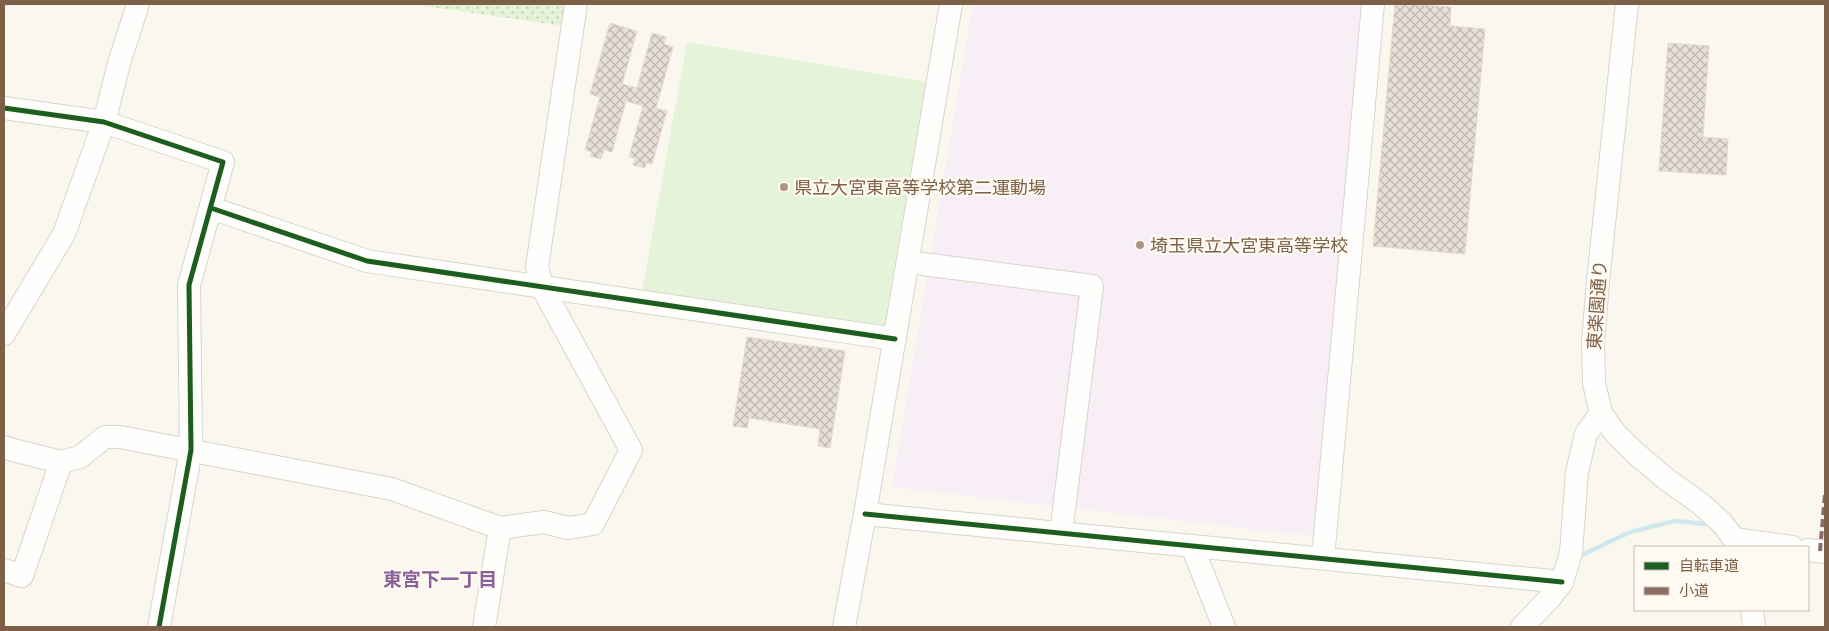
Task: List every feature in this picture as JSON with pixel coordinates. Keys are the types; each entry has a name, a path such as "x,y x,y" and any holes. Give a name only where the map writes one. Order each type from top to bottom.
{"street":[{"path":"4,334 64,234 104,122 120,60 138,4"},
{"path":"4,446 61,462 80,457 105,437 120,436 392,489 500,528 544,522 568,528 592,524 631,450 542,286 536,267 576,4"},
{"path":"844,627 895,339 950,4"},
{"path":"1323,558 1374,4"},
{"name":"東楽園通り","path":"1627,4 1598,281 1593,342 1594,383 1601,413 1615,433 1632,451 1701,504 1722,523 1736,543"},
{"path":"4,108 104,122 223,162 189,285 191,450 159,627"},
{"path":"211,208 367,261 895,339"},
{"path":"908,262 1092,286 1061,533"},
{"path":"1522,627 1550,598 1562,582 1571,553 1577,472 1586,434 1601,413"},
{"path":"13,573 61,462"},
{"path":"865,514 1562,582"},
{"path":"484,627 500,528"},
{"path":"1736,543 1778,546"},
{"path":"1192,546 1224,627"},
{"path":"1809,550 1825,552"},
{"path":"1752,611 1754,627"}],"shaded area":[{"name":"埼玉県立大宮東高等学校","path":"973,4 1370,4 1320,537 892,487"}],"green space":[{"path":"411,4 568,4 565,26"},
{"name":"県立大宮東高等学校第二運動場","path":"687,42 926,82 884,328 642,292"}],"building":[{"path":"1395,4 1451,7 1450,26 1485,29 1465,254 1373,246"},
{"path":"610,23 637,31 622,84 637,88 652,33 666,37 664,44 673,47 656,108 667,111 652,164 646,163 645,168 633,165 635,158 629,157 643,106 626,101 612,152 604,150 601,159 590,156 592,152 585,150 600,97 590,94"},
{"path":"1668,43 1709,46 1703,137 1728,139 1726,175 1659,171"},
{"path":"747,337 845,351 830,448 818,446 820,429 749,418 747,428 733,426"}],"waterway":[{"path":"1578,557 1630,532 1675,521 1705,524"}],"marked path":[{"path":"1820,551 1825,494"}],"cycle path":[{"path":"4,108 104,122 223,162 189,285 191,450 159,627"},
{"path":"211,208 367,261 895,339"},
{"path":"865,514 1562,582"}],"place":[{"name":"県立大宮東高等学校第二運動場","path":"784,187"},
{"name":"埼玉県立大宮東高等学校","path":"1140,245"}],"district":[{"name":"東宮下一丁目","path":"440,579"}]}
